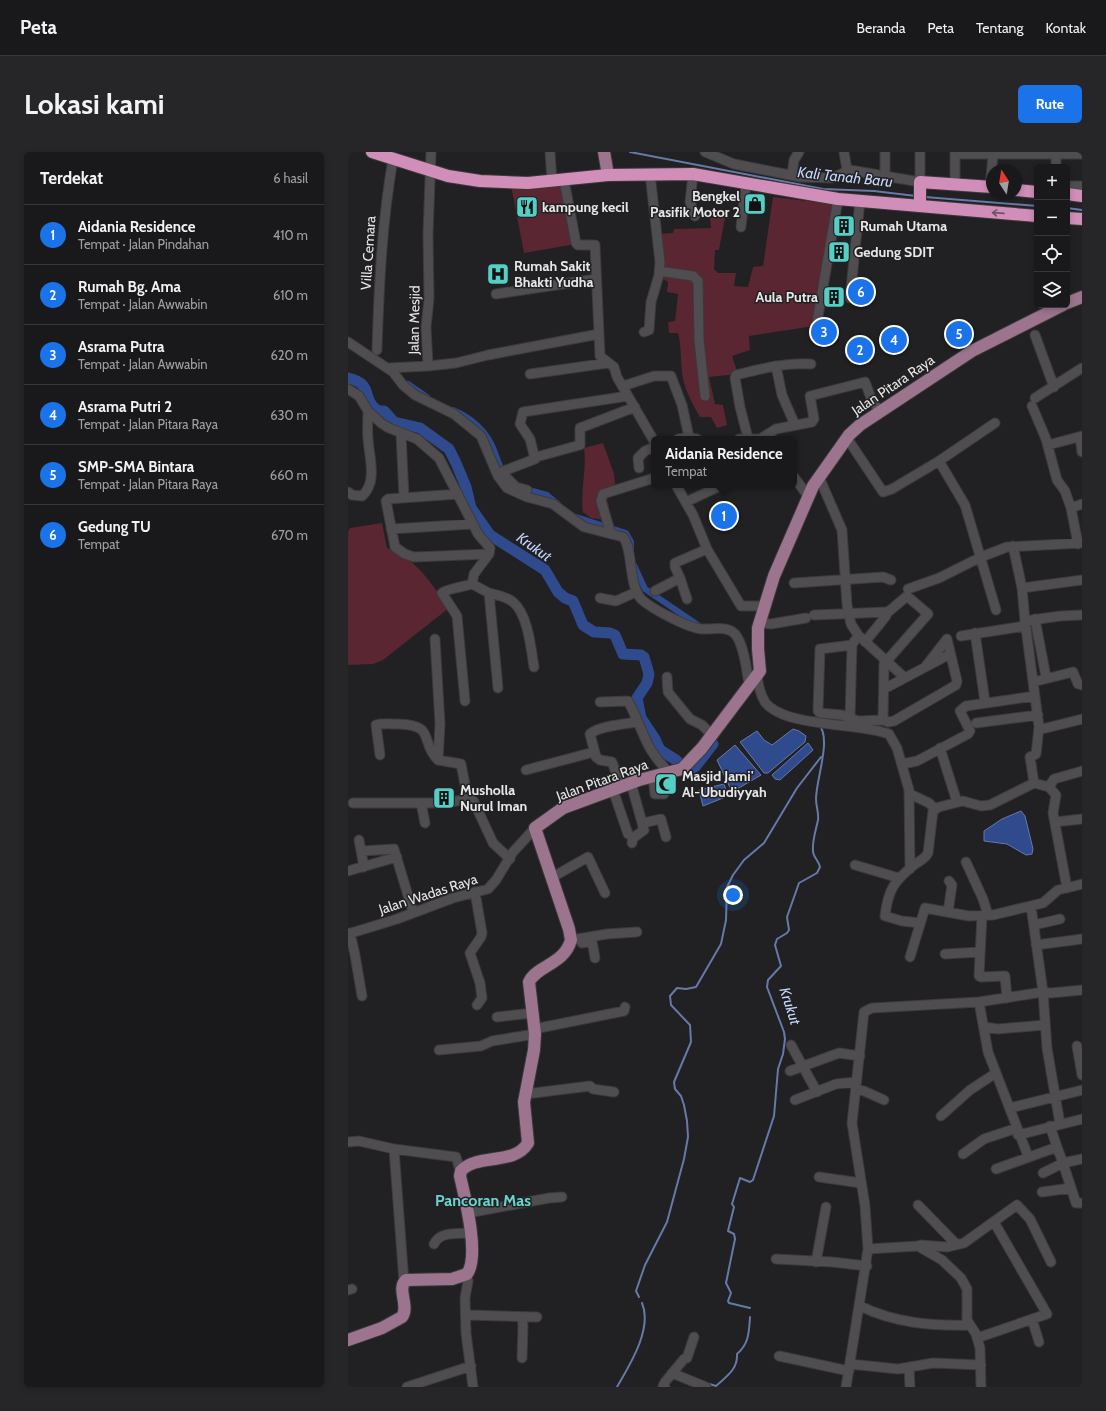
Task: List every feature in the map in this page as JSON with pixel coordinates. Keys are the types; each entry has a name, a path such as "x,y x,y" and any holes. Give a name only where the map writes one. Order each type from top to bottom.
{"highway":[{"path":"372,152 460,179 512,183 558,181 608,175 693,174 838,199 860,201 920,194 955,184 986,187"},
{"path":"1022,191 1034,192"},
{"path":"920,194 1034,215"},
{"path":"1070,194 1082,196"},
{"path":"1070,218 1082,219"}],"main road":[{"path":"604,152 608,175"},
{"path":"1070,302 1082,297"},
{"name":"Jalan Pitara Raya","path":"535,828 563,808 622,786 653,776 670,773 685,766 712,735 760,670 757,643 759,623 774,576 808,496 818,477 847,438 856,427 972,351 1057,308"},
{"path":"348,1340 382,1328 402,1317 406,1306 402,1290 404,1282 412,1279 435,1280 465,1276 471,1265 471,1233 460,1175 462,1170 470,1164 512,1154 526,1146 528,1139 524,1106 534,1050 534,1032 528,989 530,980 558,960 570,942 569,929 535,828"}],"street":[{"name":"Jalan Mesjid","path":"431,152 429,299 426,327 428,366 456,364 488,355 599,334"},
{"path":"550,152 576,243 578,245 595,245 600,356 614,367 628,396 651,436"},
{"path":"705,152 759,170 792,175 828,179 835,178 847,170 885,175 920,194 920,152"},
{"path":"792,175 794,160 799,152"},
{"path":"844,152 847,170"},
{"path":"885,152 885,175"},
{"path":"955,184 955,153 992,155 1056,153 1082,154"},
{"path":"1056,153 1056,164"},
{"path":"992,155 992,164"},
{"name":"Villa Cemara","path":"377,350 379,275 387,192 393,159"},
{"path":"644,332 649,330 651,302 660,271 660,253 650,174"},
{"path":"693,174 690,202 695,216"},
{"path":"741,227 746,183"},
{"path":"1070,186 1082,186"},
{"path":"815,334 838,199"},
{"path":"850,298 860,201"},
{"path":"660,271 693,276 698,281 699,340 706,396"},
{"path":"496,294 596,279"},
{"path":"1035,335 1054,387"},
{"path":"348,342 391,370 415,395 454,414 481,436 498,476 507,488 527,497 553,504 584,527 609,530 625,539 636,592 645,603 685,624 697,628 723,629 732,632 738,640 753,680 764,701 771,708 782,714 797,719 889,734 897,748 910,794 910,869"},
{"path":"530,374 608,363"},
{"path":"743,436 735,376 776,366 800,363 811,364"},
{"path":"391,370 428,366"},
{"path":"776,366 782,395 795,425"},
{"path":"908,589 944,576 981,557 1013,546 1081,545 1065,491 1057,480 1048,445 1034,402 1082,368"},
{"path":"623,386 654,376 670,376 692,436"},
{"path":"772,436 776,430 810,423 814,420 810,396 865,382 880,412"},
{"path":"348,389 360,396 368,411 389,428 417,439 439,458 478,534 488,545 489,554 474,574 472,584"},
{"path":"536,457 530,439 520,424 523,412 628,396"},
{"path":"547,497 516,487 503,471 534,461 536,457 580,445 580,428 635,407"},
{"path":"348,492 352,495 362,496 370,481 372,469 368,439 368,411"},
{"path":"847,438 883,492 892,489 938,461 995,423"},
{"path":"401,434 404,497"},
{"path":"1048,445 1081,436 1082,452"},
{"path":"639,468 638,458 645,451 651,448"},
{"path":"938,461 965,505 996,610"},
{"path":"818,477 842,530 848,614 862,638 905,678"},
{"path":"609,530 601,502 603,494 651,479"},
{"path":"797,481 808,496"},
{"path":"678,488 686,502 707,549 741,606 764,606"},
{"path":"686,502 716,488"},
{"path":"458,494 390,498 386,501 395,547 409,556 489,554"},
{"path":"1071,508 1082,504"},
{"path":"391,529 473,524"},
{"path":"1013,546 1022,588 1025,624 1038,715 1039,727 1036,754 1030,757 1034,783"},
{"path":"687,599 675,567 675,563 707,549"},
{"path":"794,583 883,577 891,580"},
{"path":"655,591 680,578"},
{"path":"1022,588 1082,580"},
{"path":"472,584 489,593 506,598 518,607 528,634 534,667"},
{"path":"465,701 457,616 442,594 445,590 463,588 472,584"},
{"path":"600,598 616,601 636,592"},
{"path":"489,593 498,688"},
{"path":"883,720 883,666 928,614 907,596 887,613 886,616 862,638 852,645 820,650 819,713 842,714 858,721 894,721 954,687 957,681 947,639 924,668"},
{"path":"759,623 776,623 810,616 885,611 887,613"},
{"path":"961,636 1025,624 1035,619 1082,615"},
{"path":"1035,619 1046,677"},
{"path":"975,633 986,702"},
{"path":"435,639 439,716 438,760"},
{"path":"850,718 852,645"},
{"path":"884,689 950,654"},
{"path":"1033,682 1046,677 1073,672 1078,684 1082,685"},
{"path":"667,677 668,692 690,719 702,725 712,735"},
{"path":"902,764 917,760 970,732 961,714 961,709 966,706 1035,696"},
{"path":"600,702 626,700 630,703 650,751 670,773"},
{"path":"976,723 1038,715"},
{"path":"1039,727 1042,729 1082,720"},
{"path":"622,786 630,838 633,838 644,830 643,823 622,786 612,762 598,759 594,752 590,736 592,732 637,722"},
{"path":"380,755 376,725 384,723 418,727 424,732 438,760 460,764 468,798 474,802 493,843 510,859"},
{"path":"940,748 957,802"},
{"path":"526,770 594,752"},
{"path":"1048,787 1054,779 1082,771"},
{"path":"653,776 656,794 664,794"},
{"path":"920,924 885,916 889,894 899,878 926,857 928,853 931,817 935,809 957,802 966,801 981,806 990,806 1034,783 1048,787 1056,795 1053,813 1067,888"},
{"path":"910,794 926,800 935,809"},
{"path":"353,803 449,803 468,798"},
{"path":"421,803 425,823"},
{"path":"643,823 661,819 666,837"},
{"path":"1055,822 1082,819"},
{"name":"Jalan Wadas Raya","path":"349,934 453,898 491,887 517,847 535,828"},
{"path":"359,840 364,866"},
{"path":"362,852 393,849 397,857 414,912"},
{"path":"348,871 397,857"},
{"path":"551,878 588,857 605,894"},
{"path":"966,862 983,899 985,915 980,952 979,976 1004,976 1007,998"},
{"path":"855,865 899,878"},
{"path":"948,912 952,885 949,881"},
{"path":"910,957 925,908 948,912 985,915 1043,903 1055,892 1082,884"},
{"path":"475,892 482,933 481,937 470,953 480,983 482,998 477,1005"},
{"path":"1031,906 1043,992 1045,1025 1054,1096 1060,1124"},
{"path":"1034,925 1060,919"},
{"path":"570,942 611,934 637,932"},
{"path":"349,934 356,955 362,996"},
{"path":"1036,945 1082,939"},
{"path":"570,942 592,941 595,958"},
{"path":"945,954 980,952"},
{"path":"846,1387 867,1266 868,1249 865,1206 853,1130 863,1014 867,1009 980,1002 1043,992 1051,993 1082,990"},
{"path":"980,1002 987,1047 1028,1156"},
{"path":"439,1050 481,1046 492,1042 624,1011 625,1007"},
{"path":"497,1017 532,1013"},
{"path":"984,1027 998,1029 1045,1025"},
{"path":"791,1045 817,1092"},
{"path":"1077,1046 1082,1075"},
{"path":"790,1071 840,1052 860,1056"},
{"path":"941,1116 970,1090 996,1073"},
{"path":"795,1100 836,1084 856,1085 864,1091 884,1100"},
{"path":"526,1094 590,1086 593,1089 614,1092"},
{"path":"1010,1108 1082,1090"},
{"path":"963,1154 984,1139 1082,1119"},
{"path":"1050,1126 1076,1203 1082,1203"},
{"path":"348,1142 359,1141 394,1149 456,1157 459,1167 462,1170"},
{"path":"996,1169 1028,1156 1057,1147"},
{"path":"394,1149 395,1198 404,1282"},
{"path":"1043,1173 1063,1164 1082,1159"},
{"path":"819,1176 861,1183"},
{"path":"1042,1192 1071,1188"},
{"path":"468,1213 549,1198 562,1198"},
{"path":"918,1205 956,1244"},
{"path":"868,1249 918,1246 948,1247 964,1243 1017,1205 1030,1219 1051,1262"},
{"path":"816,1262 826,1207"},
{"path":"977,1338 1046,1314 994,1222"},
{"path":"434,1244 436,1238 442,1235 471,1233"},
{"path":"918,1246 942,1260 965,1283 967,1289 966,1316 977,1338 981,1365 981,1387"},
{"path":"776,1259 832,1262 867,1266"},
{"path":"465,1276 468,1281 465,1298 467,1315 466,1333 473,1387"},
{"path":"860,1306 883,1317 902,1321 948,1325 969,1324"},
{"path":"467,1315 537,1317"},
{"path":"522,1317 522,1358"},
{"path":"1032,1319 1039,1342"},
{"path":"665,1387 663,1386 665,1382 684,1358 687,1358 694,1337"},
{"path":"779,1356 850,1368 909,1368 933,1363 981,1365"},
{"path":"407,1387 471,1366"},
{"path":"909,1368 910,1387"},
{"path":"672,1373 706,1387"}],"shaded area":[{"path":"511,185 564,185 576,244 524,253"},
{"path":"773,197 833,204 818,299 814,309 814,326 749,336 750,350 732,356 738,374 709,377 715,404 723,405 727,425 717,428 711,417 700,417 684,384 678,333 669,333 668,322 675,321 678,294 667,292 668,282 662,278 658,234 673,233 674,229 711,228 710,218 725,218 719,250 715,250 714,269 718,273 736,273 734,286 748,287 753,267 763,266"},
{"path":"603,443 614,474 615,484 605,490 612,521 591,518 583,512 582,504 585,464 584,448"},
{"path":"382,523 387,548 398,553 415,565 449,608 383,660 373,664 348,665 348,532 350,528"}],"water":[{"path":"793,729 806,736 805,742 768,773 764,773 740,742 757,731 764,740 772,745"},
{"path":"808,743 813,750 780,780 775,779 772,775"},
{"path":"735,745 761,775 732,792 717,760"},
{"path":"724,784 728,796 703,806 699,790"},
{"path":"1021,811 1025,816 1033,849 1032,854 1026,855 1007,844 984,841 984,831 1002,819"}],"waterway":[{"name":"Kali Tanah Baru","path":"630,152 823,189 874,191 916,196"},
{"name":"Kali Tanah Baru","path":"925,197 1034,206"},
{"name":"Kali Tanah Baru","path":"1070,208 1082,210"},
{"name":"Krukut","path":"348,378 362,384 370,401 378,411 384,411 394,422 420,428 449,449 466,487 471,508 490,535 545,570 558,592 565,598 573,601 583,625 594,632 610,633 615,635 623,654 641,655 644,657 649,674 647,683 637,698 641,718 655,739 660,750 676,760 688,771 696,766 713,744"},
{"path":"408,384 427,397"},
{"path":"453,410 472,421 483,431 491,443 499,465 504,473"},
{"path":"525,489 547,495 558,504"},
{"path":"573,516 626,533 631,542 631,550"},
{"path":"634,565 645,589 698,625"},
{"name":"Krukut","path":"750,1308 729,1303 728,1301 731,1293 726,1283 735,1239 734,1234 728,1231 734,1207 732,1204 740,1178 750,1182 753,1180 774,1116 778,1069 783,1054 785,1039 784,1032 767,987 768,980 781,966 775,945 777,939 789,930 787,917 799,883 817,873 820,867 813,853 818,820 816,802 817,791 824,751 823,733 820,726"},
{"path":"639,1297 636,1291 645,1265 667,1222 684,1159 688,1137 684,1105 681,1096 675,1089 674,1082 691,1042 690,1025 671,1005 670,996 677,988 686,989 696,987 721,944 726,920 727,887 733,875 744,860 764,843 797,788 821,757"},
{"path":"617,1387 633,1358 642,1335 645,1313 642,1303"},
{"name":"Krukut","path":"706,1383 716,1386 734,1368 737,1354 744,1346 748,1337 750,1317"}],"place":[{"name":"Bengkel Pasifik Motor 2","path":"755,204"},
{"name":"kampung kecil","path":"527,207"},
{"name":"Rumah Utama","path":"844,226"},
{"name":"Gedung SDIT","path":"839,252"},
{"name":"Rumah Sakit Bhakti Yudha","path":"498,274"},
{"name":"Gedung TU","path":"861,292"},
{"name":"Aula Putra","path":"834,297"},
{"name":"Asrama Putra","path":"824,332"},
{"name":"SMP-SMA Bintara","path":"959,334"},
{"name":"Asrama Putri 2","path":"894,340"},
{"name":"Rumah Bg. Ama","path":"860,350"},
{"name":"Aidania Residence","path":"724,516"},
{"name":"Masjid Jami' Al-Ubudiyyah","path":"666,784"},
{"name":"Musholla Nurul Iman","path":"444,798"}],"district":[{"name":"Pancoran Mas","path":"483,1200"}]}
